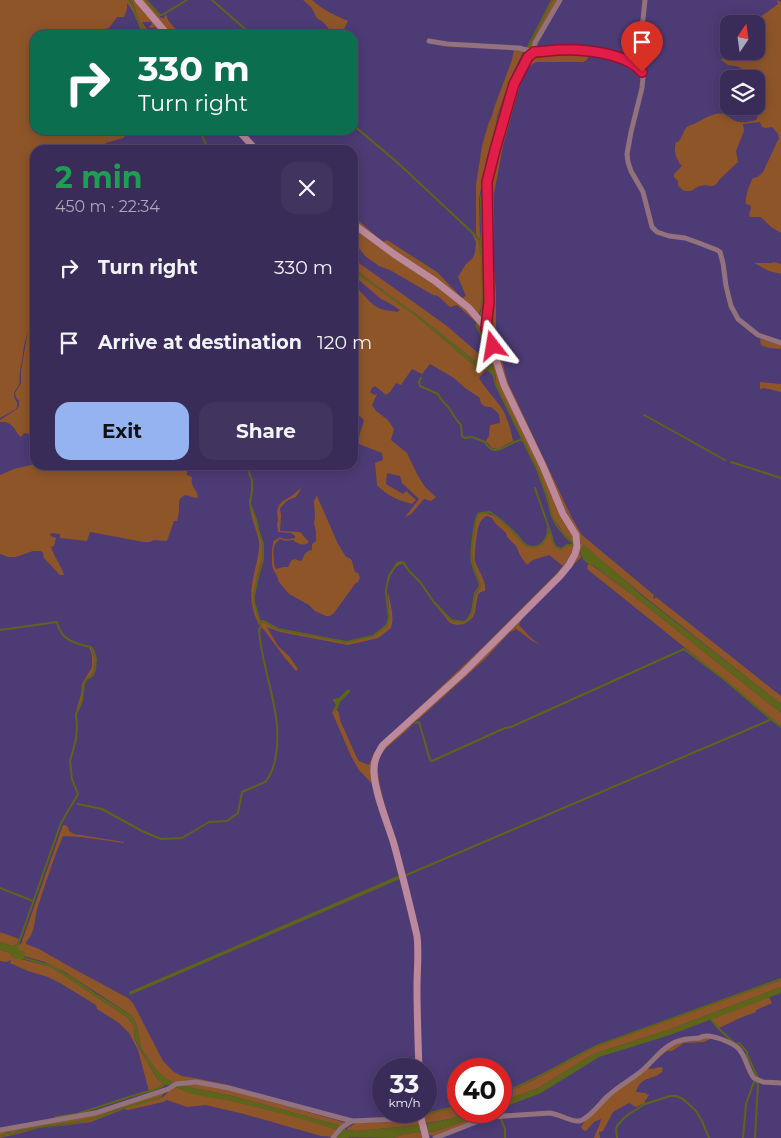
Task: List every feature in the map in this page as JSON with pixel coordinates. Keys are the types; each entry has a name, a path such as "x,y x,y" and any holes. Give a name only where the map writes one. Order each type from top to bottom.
{"street":[{"path":"138,0 164,30"},
{"path":"486,328 489,302 487,182 514,84 528,57 534,52 535,43 560,0"},
{"path":"638,67 645,0"},
{"path":"429,41 448,44 519,48 534,52 589,51 618,58 638,67 643,76 642,88 627,154 631,171 643,192 652,227 657,232 685,238 720,252 731,306 738,319 758,335 781,343"},
{"path":"242,135 252,145"},
{"path":"358,227 435,281 469,308 486,328 504,385 564,514 576,535 577,546 569,565 560,576 463,673 383,745 374,762 377,790 394,844 417,936 419,952 417,1019 419,1058"},
{"path":"435,1138 489,1117 550,1113 577,1121 581,1120 588,1116 613,1092 637,1075 668,1045 690,1038 712,1036 729,1042 738,1048 754,1078 763,1082 781,1083"},
{"path":"0,1130 95,1113 168,1089 176,1084 196,1082 229,1088 352,1121 372,1120"},
{"path":"333,1138 341,1128 352,1121"}],"shaded area":[{"path":"0,0 128,0 144,30 142,30 127,3 124,17 117,17 109,28 101,30 30,30 30,135 126,135 105,145 30,145 30,328 24,345 19,383 14,393 17,402 16,409 0,418"},
{"path":"131,0 136,0 162,30 158,30 155,27 150,28 151,22 142,22 148,30 145,30 139,21"},
{"path":"140,0 145,0 161,18 164,18 166,14 176,30 166,30"},
{"path":"303,0 312,0 320,7 348,21 344,30 330,30 317,18 311,7"},
{"path":"553,0 558,0 532,50 528,49"},
{"path":"777,0 781,2 781,233 771,227 761,217 750,217 751,208 750,205 746,204 747,194 753,178 763,172 779,138 772,127 762,127 760,122 743,124 744,131 736,151 738,162 715,185 703,185 686,191 679,187 678,181 674,177 674,174 682,166 676,155 676,142 678,142 688,126 719,114 726,115 738,122 756,120 758,115 765,115 765,70 740,70 741,68 728,65 721,60 765,60 765,15 763,15 778,4"},
{"path":"514,49 524,50 511,77 497,116 487,157 479,199 480,239 476,234 476,185 482,146 512,60"},
{"path":"527,51 531,52 512,83 486,182 488,302 486,322 480,317 484,300 481,249 483,189 500,117 513,78"},
{"path":"566,53 589,54 587,60 583,62 534,63 522,78 503,146 494,194 496,332 508,383 572,518 582,535 654,595 654,599 656,597 781,696 781,704 645,597 583,545 580,553 581,557 522,618 519,625 541,646 515,628 485,659 381,754 378,762 378,772 386,809 396,840 383,802 377,780 376,762 382,750 577,556 581,543 502,372 491,325 490,183 514,89 527,64 535,58"},
{"path":"358,220 383,242 387,240 437,272 462,298 466,296 458,277 466,264 473,258 475,252 476,242 472,234 479,242 481,256 482,303 478,316 358,225"},
{"path":"358,229 436,283 477,319 476,322 457,305 450,307 438,296 379,266 365,256 358,247"},
{"path":"358,262 447,326 484,358 482,363 479,364 358,272"},
{"path":"754,263 771,263 781,264 781,274 769,271"},
{"path":"358,274 415,315 476,367 486,370 479,378 503,410 513,441 498,449 492,448 486,441 489,436 490,425 500,423 499,414 491,407 483,405 480,398 454,378 430,364 422,374 412,369 401,385 396,383 386,395 375,386 372,388 370,392 374,395 377,394 372,405 376,411 388,420 394,429 391,440 407,453 425,487 436,497 431,501 424,499 411,514 405,517 419,499 402,483 400,476 387,473 386,484 403,494 406,491 416,500 412,504 393,497 381,489 377,485 375,463 383,460 382,453 359,444 364,420 358,415 358,289 377,307 397,312 400,310 381,299 358,279"},
{"path":"415,315 419,316 479,364 482,363 484,366 489,367 491,363 495,378 488,371 476,367"},
{"path":"479,322 484,328 503,387 573,535 574,543 565,535 552,516 548,497 537,469 496,385 496,376 478,327"},
{"path":"30,329 30,434 24,433 20,437 12,426 0,422 0,420 19,406 15,393 21,383 21,371"},
{"path":"761,339 781,345 781,349 761,345"},
{"path":"760,382 781,384 781,392 764,388 760,389"},
{"path":"30,465 30,470 188,470 187,475 192,477 192,483 198,497 185,495 180,499 177,521 174,521 167,541 154,540 144,542 90,532 87,541 60,538 60,534 51,533 50,536 56,538 54,546 51,547 64,575 60,575 44,558 41,551 33,551 16,557 0,554 0,475"},
{"path":"302,487 296,497 288,500 280,508 280,531 300,532 309,542 303,545 293,540 286,541 280,539 274,549 274,566 276,569 288,567 291,561 294,559 301,561 306,553 312,550 312,544 316,541 314,501 317,496 338,544 346,557 352,560 355,572 358,573 360,578 330,616 315,611 309,605 289,594 279,582 272,565 274,540 280,537 285,539 295,538 291,533 278,532 277,511 279,505"},
{"path":"251,494 250,504 263,544 262,560 254,596 259,625 253,608 251,593 259,544 250,511 249,504"},
{"path":"482,513 495,516 528,547 542,544 549,531 554,544 561,550 568,545 574,546 566,564 546,587 470,663 376,752 375,787 359,770 332,712 337,710 339,713 340,720 359,761 369,765 374,753 381,744 485,645 563,566 549,555 533,560 527,565 506,533 492,518 487,516 481,520 478,527 475,559 485,584 485,591 478,594 475,612 470,620 464,624 450,623 403,564 395,568 389,582 392,571 397,563 404,563 451,621 465,622 472,614 475,596 481,586 472,557 478,515"},
{"path":"583,544 645,598 781,704 781,713 630,593 594,566 587,563 581,555"},
{"path":"588,564 630,593 781,713 781,726 587,569"},
{"path":"388,592 392,624 391,628 378,638 348,645 280,632 267,627 278,646 289,656 298,669 296,671 261,627 263,622 278,630 346,642 374,636 388,625"},
{"path":"89,647 95,659 94,670 84,683 82,701 76,714 77,725 75,715 82,684 92,667 92,655"},
{"path":"347,690 350,690 350,692 340,702 337,710 332,712 336,705 333,699 339,698"},
{"path":"63,825 68,827 69,831 74,834 124,843 63,836 38,906 32,934 26,944 39,949 128,998 133,1003 163,1061 174,1072 182,1076 224,1084 300,1105 211,1083 176,1083 166,1079 157,1071 143,1051 136,1023 131,1015 65,972 45,962 24,956 17,949 21,944"},
{"path":"400,875 400,879 130,995 129,992"},
{"path":"0,932 19,939 17,944 13,946 0,942"},
{"path":"0,942 13,946 17,944 19,945 18,949 25,952 24,957 52,965 131,1015 136,1023 143,1051 157,1071 166,1079 188,1087 232,1096 342,1126 346,1130 357,1131 419,1125 447,1120 447,1123 459,1123 433,1132 404,1134 393,1138 336,1138 340,1131 325,1126 248,1105 191,1094 172,1085 165,1085 157,1078 140,1049 134,1036 135,1027 127,1017 51,967 23,959 16,959 10,953 0,950"},
{"path":"0,950 10,953 13,957 51,967 127,1017 135,1027 134,1036 137,1045 154,1074 163,1084 162,1086 149,1091 138,1050 129,1033 119,1023 97,1009 96,1005 60,983 10,963 11,960 6,962 0,961"},
{"path":"781,980 781,987 668,1030 593,1054 538,1088 512,1098 512,1090 599,1045"},
{"path":"781,987 781,993 670,1035 599,1057 541,1093 512,1104 512,1098 538,1088 593,1054 668,1030"},
{"path":"769,997 772,1003 719,1028 711,1019"},
{"path":"708,1037 718,1039 684,1043 672,1051 667,1051 652,1063 667,1048 681,1042"},
{"path":"648,1068 663,1068 662,1072 644,1081 638,1087 636,1092 649,1095 645,1103 636,1107 629,1103 613,1112 603,1131 599,1132 600,1138 594,1138 601,1119 594,1122 586,1131 583,1130 581,1127 587,1118 612,1094"},
{"path":"196,1083 229,1090 347,1123 342,1126 232,1096 183,1085"},
{"path":"173,1086 187,1092 301,1118 338,1130 332,1137 321,1136 206,1105 187,1107 167,1100 128,1110 124,1109 91,1122 39,1129 83,1122 120,1109 162,1098 169,1091 165,1092 161,1097 120,1108 83,1121 13,1133 7,1132 0,1136 0,1132 66,1120"},
{"path":"447,1109 447,1120 437,1121 437,1111"},
{"path":"356,1123 419,1123 419,1125 357,1131 346,1130"},
{"path":"459,1123 469,1123 434,1136 429,1135 428,1131 433,1132"},
{"path":"38,1129 0,1138 7,1134"},
{"path":"422,1133 423,1138 393,1138 404,1134"}],"waterway":[{"path":"129,0 138,21 144,30"},
{"path":"146,0 160,15 187,0"},
{"path":"212,0 246,30"},
{"path":"480,316 483,300 480,249 482,230 481,199 489,157 499,116 512,78 552,0"},
{"path":"358,129 398,163 477,237 480,243"},
{"path":"202,135 206,145"},
{"path":"358,273 417,316"},
{"path":"477,322 477,327 491,365"},
{"path":"494,377 496,385 537,469 552,516 557,526 574,544"},
{"path":"421,378 420,386 438,394 461,425 462,436 465,438 472,437 485,442 493,450 521,440"},
{"path":"644,415 725,460"},
{"path":"731,462 781,478"},
{"path":"78,804 102,809 161,839 182,838 209,822 227,821 238,813 242,792 265,782 270,775 275,761 277,727 261,646 259,630 261,626 254,602 263,560 263,544 250,504 252,480 248,470"},
{"path":"535,488 556,547 561,549 567,545 572,545"},
{"path":"260,622 263,621 278,629 346,642 373,636 387,625 389,618 387,584 389,576 397,563 401,562 404,563 433,601 451,620 464,622 472,612 475,593 480,586 472,559 472,546 478,514 490,512 517,535 523,543 532,547 540,545 545,540 548,529"},
{"path":"0,630 57,622 61,633 65,637 74,643 91,647 96,659 95,670 93,675 84,684 82,701 76,714 76,740 70,761 72,779 78,794 61,823 18,945"},
{"path":"415,723 419,722 430,760 432,761 684,649 725,680 771,719"},
{"path":"404,876 771,719 781,727"},
{"path":"0,888 33,901"},
{"path":"512,1089 599,1045 781,979"},
{"path":"711,1019 735,1044 739,1043 747,1052 757,1076"},
{"path":"743,1138 746,1104 754,1082"},
{"path":"755,1082 758,1083 755,1138"},
{"path":"56,1117 77,1114 153,1090 163,1086 165,1083"},
{"path":"617,1138 617,1126 629,1114 645,1104 670,1096 683,1099 696,1111 709,1138"},
{"path":"6,1134 83,1121 161,1097"},
{"path":"437,1111 447,1109"},
{"path":"503,1123 505,1138"},
{"path":"0,1136 5,1135 7,1132"}],"route":[{"path":"493,346 486,328 489,302 487,182 514,84 528,57 534,52 576,50 605,54 631,62 642,72"}]}
